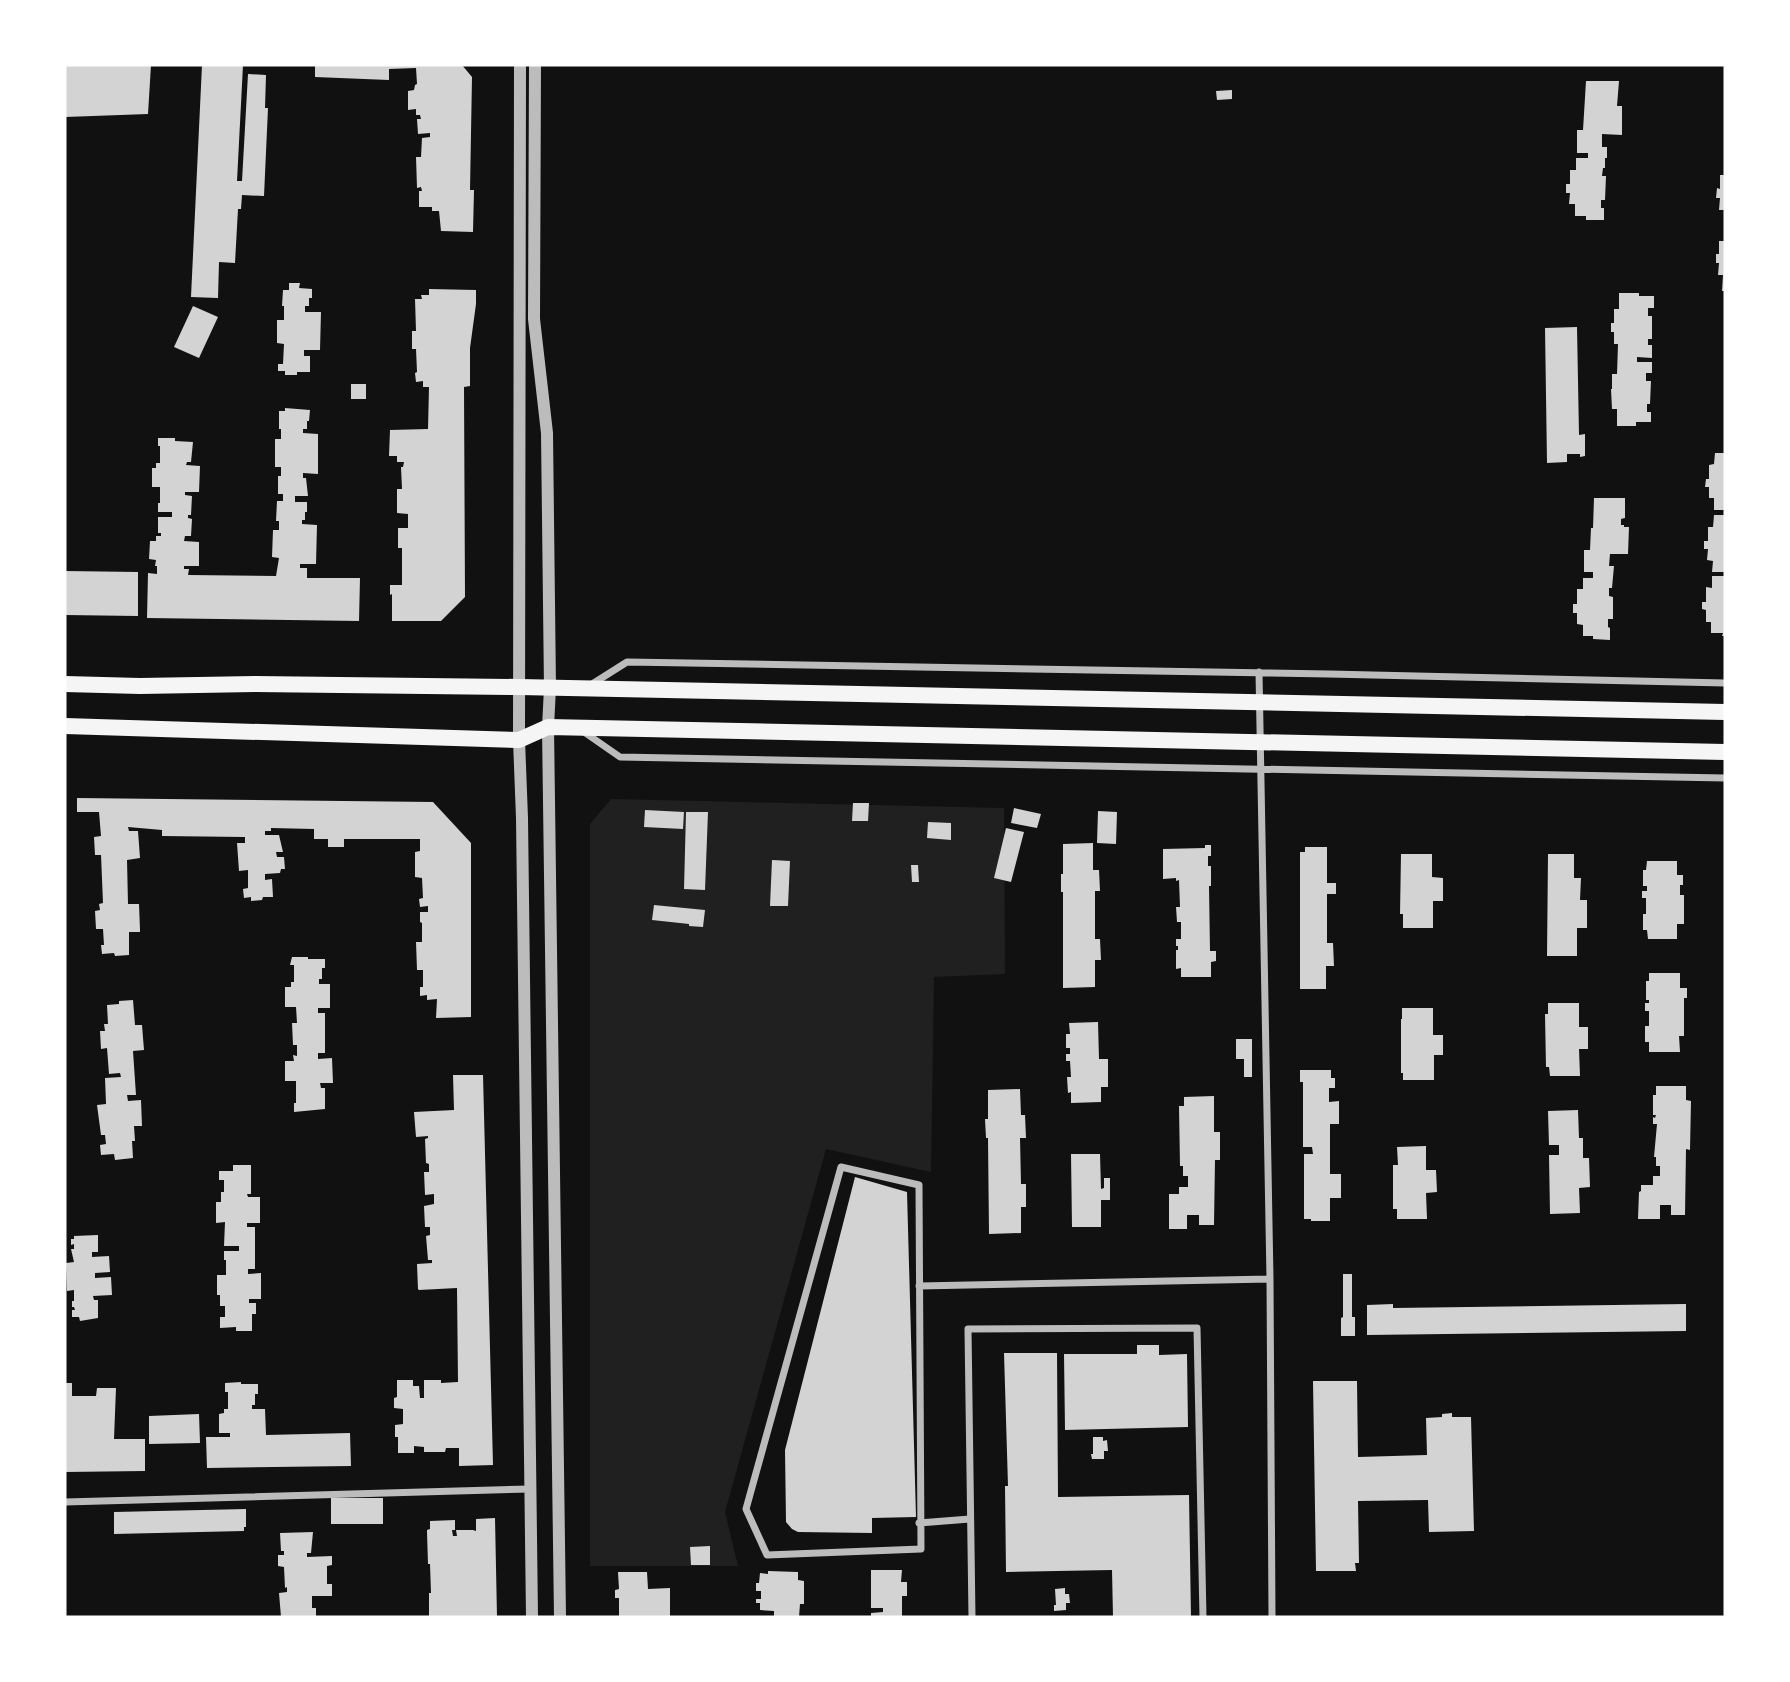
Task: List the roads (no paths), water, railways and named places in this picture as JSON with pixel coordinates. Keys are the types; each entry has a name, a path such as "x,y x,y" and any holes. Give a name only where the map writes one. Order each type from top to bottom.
{"main road":[{"path":"65,684 519,687 1725,712"},
{"path":"65,726 519,740 548,727 578,727 1725,752"}],"street":[{"path":"520,65 519,740 532,1617"},
{"path":"535,65 534,319 547,433 550,688 548,727 560,1617"},
{"path":"583,689 626,662 1725,683"},
{"path":"1259,672 1270,1279 1272,1617"},
{"path":"578,727 620,757 1725,778"},
{"path":"841,1167 919,1185 919,1286 921,1549 767,1555 746,1509 841,1167"},
{"path":"919,1286 1270,1279"},
{"path":"972,1617 968,1329 1197,1328 1203,1617"},
{"path":"65,1502 530,1489"},
{"path":"919,1523 970,1519"}]}
